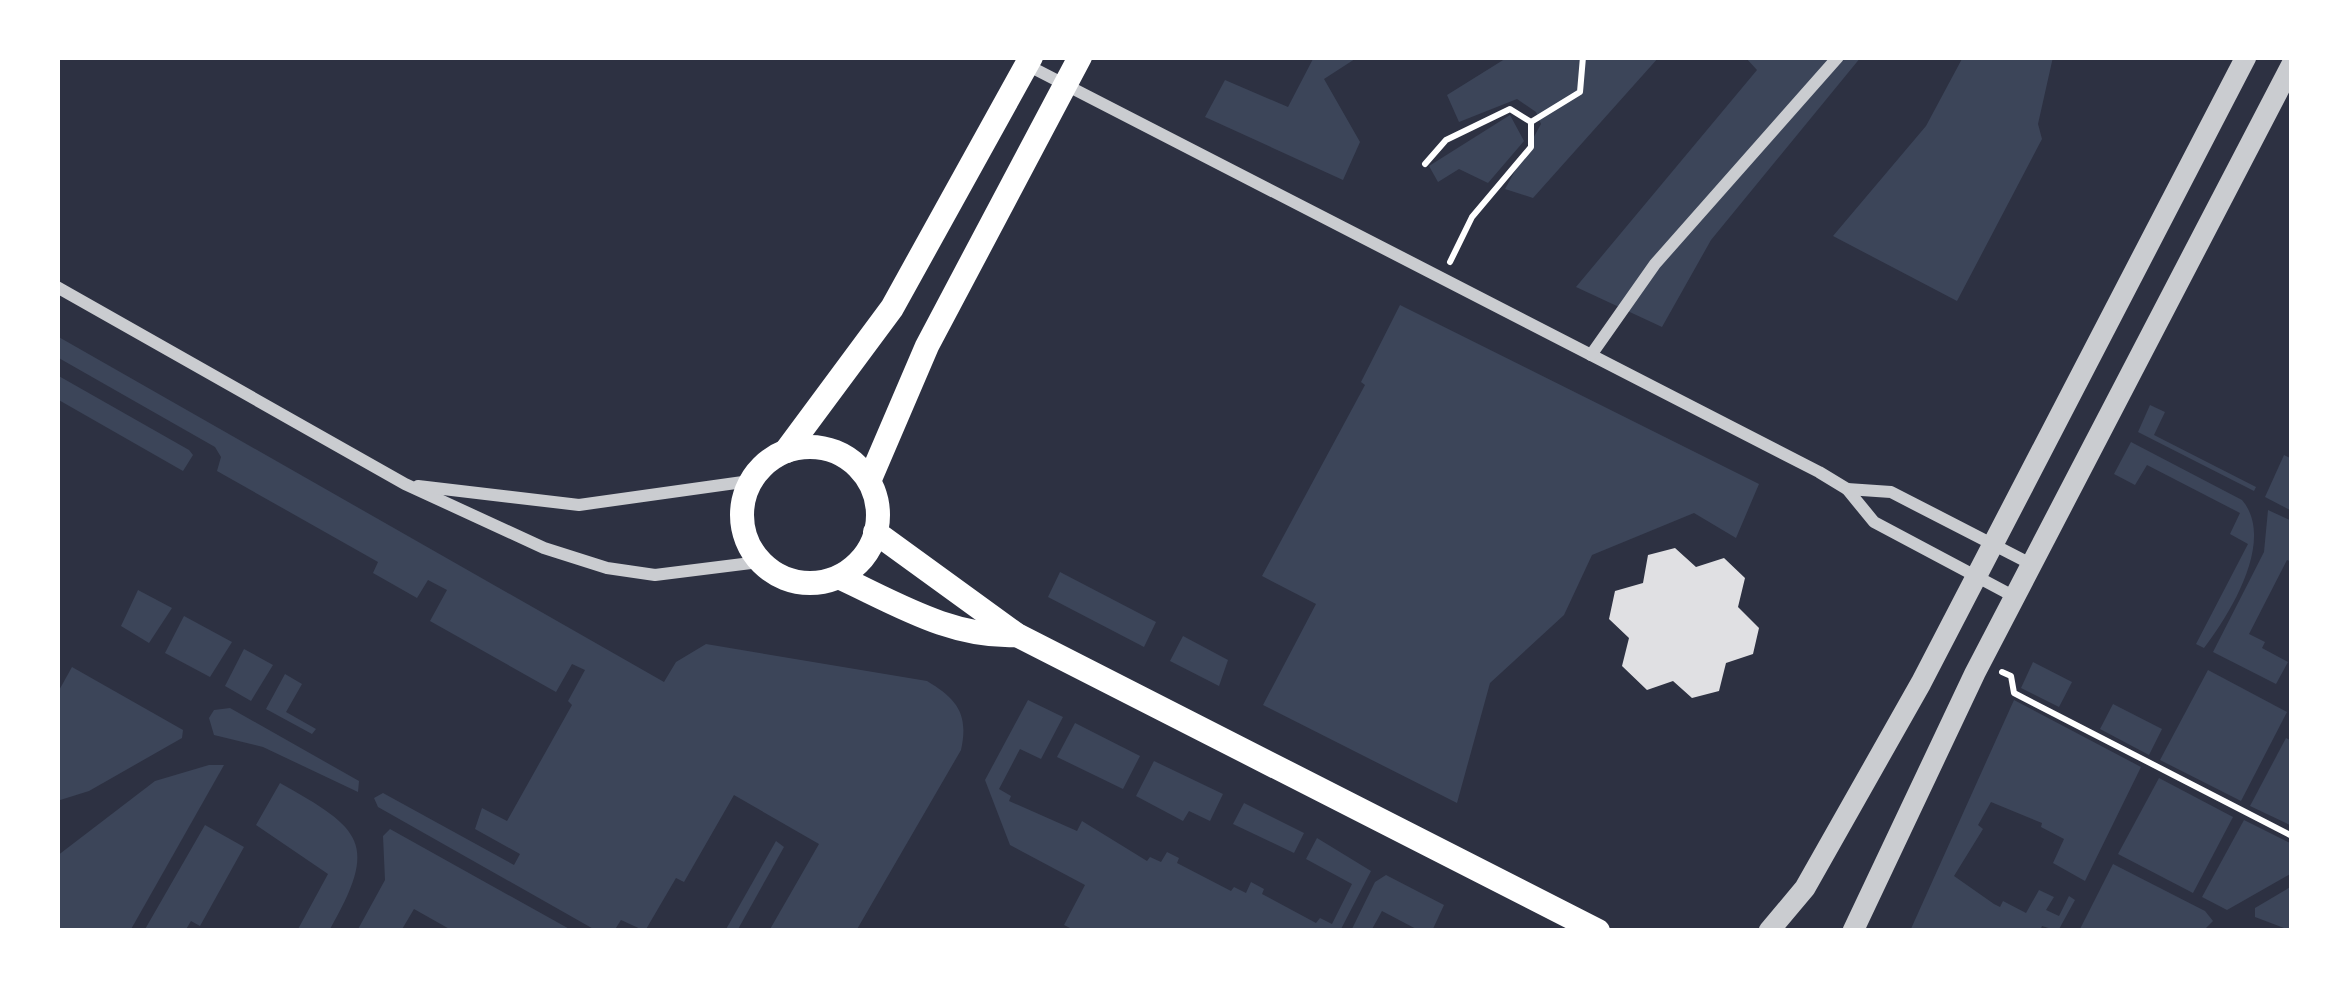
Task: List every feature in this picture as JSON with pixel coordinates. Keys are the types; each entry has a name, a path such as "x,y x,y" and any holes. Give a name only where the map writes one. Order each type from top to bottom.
{"main road":[{"path":"870,479 920,360 1080,57"},
{"path":"786,451 892,308 1029,61"},
{"path":"814,445 848,456 870,479 878,505 875,532 862,559 841,578 812,585 759,562 743,536 743,504 750,482 766,462 786,451 814,445"},
{"path":"875,532 1017,635 1598,931"},
{"path":"841,578 947,626 989,636 1017,635"}],"street":[{"path":"1591,355 1655,263 1838,57"},
{"path":"1768,931 1815,871 1976,577 2246,57"},
{"path":"1029,61 1847,489 1874,522 2015,597"},
{"path":"1853,931 2015,597 2292,64"},
{"path":"57,287 405,484 544,548 607,568 655,575 759,562"},
{"path":"405,484 517,502 579,505 750,482"},
{"path":"1847,489 1891,492 2032,565"}],"path":[{"path":"1531,122 1580,92 1582,57"},
{"path":"1425,164 1446,140 1510,110 1531,122"},
{"path":"1443,278 1472,218 1531,147 1531,122"},
{"path":"1999,671 2011,676 2014,693 2292,836"}],"shaded area":[{"path":"1314,57 1358,57 1324,79 1360,142 1343,180 1205,117 1225,80 1288,107"},
{"path":"1508,57 1659,57 1533,198 1505,189 1541,124 1536,112 1517,99 1459,122 1447,95"},
{"path":"1745,57 1861,57 1711,240 1662,327 1576,287 1757,70"},
{"path":"1963,57 2053,57 2038,124 2042,139 1957,301 1833,236 1926,126"},
{"path":"1510,115 1524,141 1488,183 1459,169 1438,182 1429,166"},
{"path":"1400,305 1759,484 1736,538 1694,513 1592,555 1564,615 1490,683 1457,803 1263,705 1316,604 1262,576 1365,385 1361,382"},
{"path":"57,336 664,682 676,662 706,644 927,681 937,688 953,701 962,717 961,750 856,931 769,931 819,844 734,795 684,882 676,878 645,931 621,920 614,931 597,931 378,807 374,798 383,793 514,865 520,854 475,829 482,808 507,821 572,705 568,701 585,670 572,664 556,692 430,621 447,590 428,580 417,598 373,573 378,562 217,471 221,457 215,447 57,357"},
{"path":"57,375 189,450 193,455 183,471 57,399"},
{"path":"2150,405 2165,412 2154,435 2256,487 2254,491 2138,432"},
{"path":"2131,442 2242,500 2251,516 2254,535 2246,576 2204,648 2196,644 2248,544 2230,534 2240,513 2147,465 2135,485 2114,474"},
{"path":"2284,455 2292,459 2292,511 2265,497"},
{"path":"2268,510 2292,521 2292,562 2287,560 2249,634 2265,642 2262,648 2288,662 2276,684 2213,652 2264,552"},
{"path":"1060,572 1156,622 1144,647 1048,597"},
{"path":"138,590 172,608 149,643 121,626"},
{"path":"184,616 232,642 210,677 165,653"},
{"path":"1183,636 1228,660 1219,686 1170,661"},
{"path":"244,649 273,665 251,701 225,686"},
{"path":"2033,662 2072,682 2059,707 2021,688"},
{"path":"72,667 183,730 182,738 89,791 57,801 57,694"},
{"path":"2208,670 2287,712 2241,801 2160,760"},
{"path":"285,674 302,684 286,712 316,729 312,734 266,709"},
{"path":"1028,700 1063,717 1041,759 1020,749 999,789 1011,796 1009,801 1077,831 1082,821 1147,861 1150,857 1161,862 1167,852 1179,858 1177,863 1231,891 1234,887 1246,893 1251,882 1264,889 1262,894 1316,923 1320,918 1332,924 1352,884 1306,859 1317,838 1371,871 1340,931 1076,931 1064,925 1085,885 1010,845 985,780"},
{"path":"2014,700 2141,767 2085,881 2053,863 2064,839 2041,827 2042,823 1991,802 1978,825 1983,829 1954,876 1994,904 2000,907 2003,901 2026,913 2039,890 2054,897 2046,910 2059,916 2069,896 2075,900 2058,931 2042,926 2040,931 1910,931"},
{"path":"2113,704 2162,729 2149,755 2100,729"},
{"path":"230,708 359,781 358,792 263,747 214,735 209,718 214,710"},
{"path":"1075,723 1140,756 1123,789 1057,757"},
{"path":"2286,738 2292,741 2292,826 2250,806"},
{"path":"1154,761 1223,794 1210,821 1189,811 1183,821 1136,796"},
{"path":"224,765 130,931 57,931 57,856 155,781"},
{"path":"2159,778 2233,817 2193,893 2118,854"},
{"path":"280,783 329,813 354,841 358,858 354,877 329,931 297,931 328,874 256,825"},
{"path":"1244,803 1304,833 1294,853 1233,824"},
{"path":"2244,820 2292,844 2292,873 2227,910 2202,897"},
{"path":"205,825 244,847 200,926 191,921 185,931 144,931"},
{"path":"390,829 573,931 453,931 414,909 401,931 357,931 385,880 383,836"},
{"path":"776,841 784,847 737,931 725,931"},
{"path":"2113,864 2205,911 2213,921 2203,931 2079,931"},
{"path":"1386,875 1444,905 1432,931 1420,931 1382,911 1371,931 1351,931 1375,882"},
{"path":"2292,886 2292,931 2255,917 2255,908"}],"building":[{"path":"1675,548 1696,567 1724,558 1745,578 1738,607 1759,628 1753,654 1726,663 1719,691 1692,698 1673,681 1647,690 1622,666 1629,638 1609,619 1615,591 1643,583 1648,555"}]}
